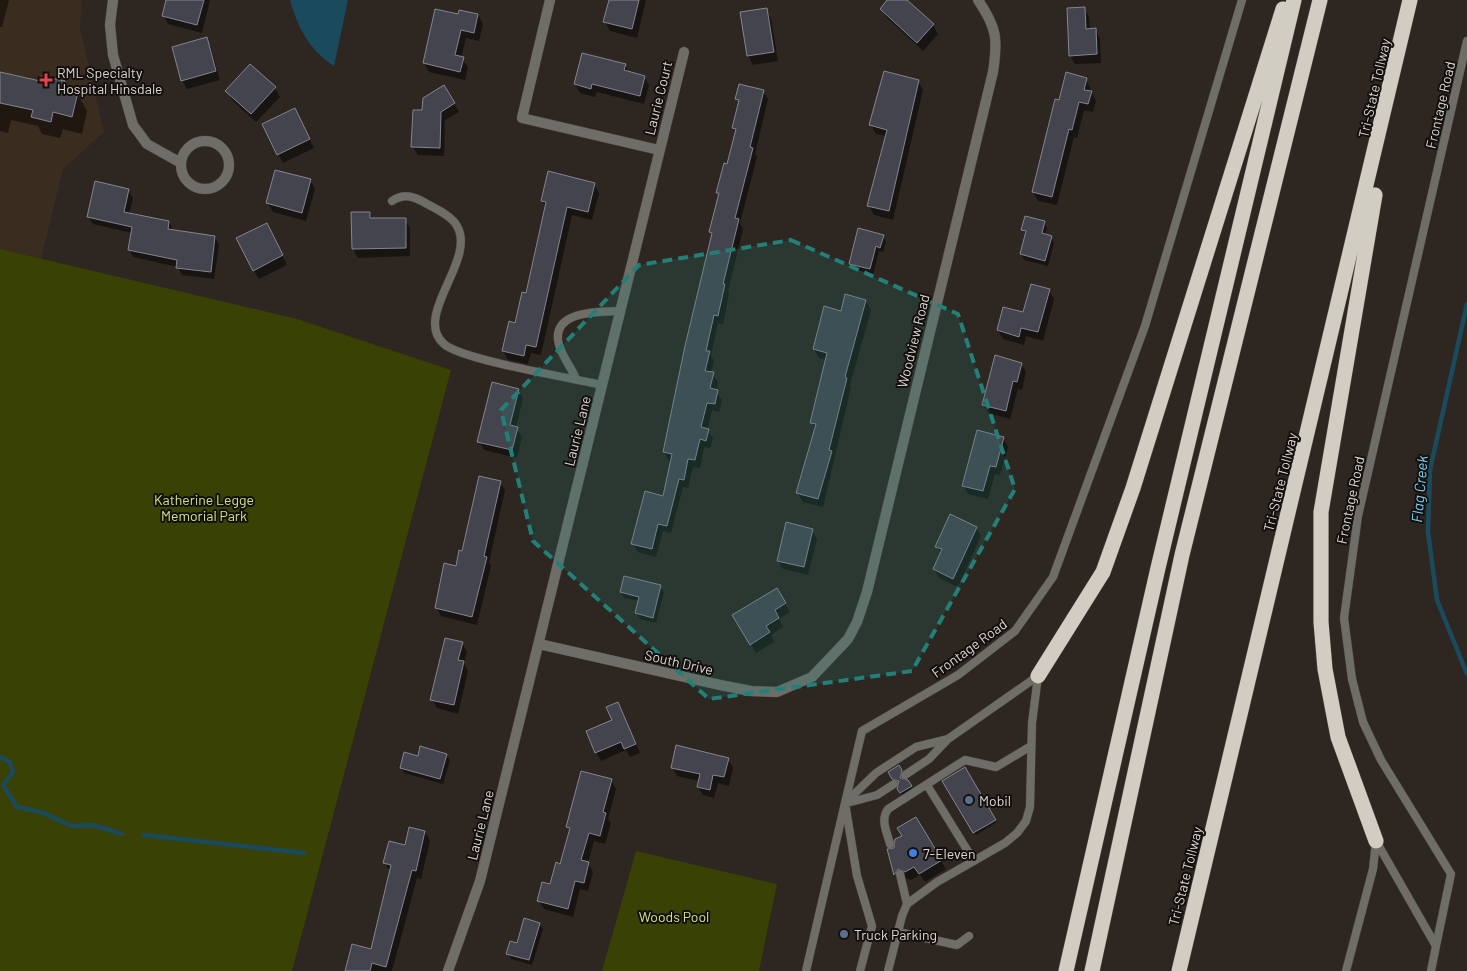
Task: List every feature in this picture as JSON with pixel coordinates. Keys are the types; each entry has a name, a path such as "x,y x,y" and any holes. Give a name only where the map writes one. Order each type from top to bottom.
{"highway":[{"path":"1038,676 1103,572 1136,480 1286,0"},
{"path":"1066,971 1158,568 1294,0"},
{"path":"1092,971 1182,555 1320,0"},
{"name":"Tri-State Tollway","path":"1179,971 1398,60 1410,0"},
{"path":"1376,841 1338,736 1326,669 1321,622 1321,512 1398,60"}],"street":[{"path":"113,0 110,25 113,55 133,125 147,144 181,163"},
{"path":"550,0 522,118 660,150"},
{"name":"Woodview Road","path":"812,677 848,639 857,622 867,592 993,72 996,50 994,27 978,0"},
{"name":"Laurie Court","path":"660,150 684,52"},
{"path":"201,141 209,141 223,149 229,163 225,178 220,184 205,189 198,188 187,181 183,176 181,163 187,148 201,141"},
{"name":"Laurie Lane","path":"448,971 480,881 660,150"},
{"name":"South Drive","path":"539,644 751,691 777,692 812,677"}],"lane":[{"name":"Frontage Road","path":"806,971 862,731 958,675 1015,631 1053,577 1145,326 1242,0"},
{"name":"Frontage Road","path":"1431,971 1451,874 1380,760 1363,722 1352,678 1344,618 1358,516 1467,41"},
{"path":"392,201 400,196 414,197 446,216 458,227 461,238 459,254 439,306 434,325 437,336 444,344 482,358 602,385"},
{"path":"576,379 558,340 562,324 569,318 593,312 620,311"},
{"path":"905,775 929,759 948,739 1038,676"},
{"path":"907,904 924,890 1005,842 1017,833 1026,821 1030,807 1032,723 1038,676"},
{"path":"845,803 876,773 916,747 948,739"},
{"path":"890,844 884,824 884,814 888,809 965,760 996,767 1031,746"},
{"path":"845,803 877,795 894,784"},
{"path":"926,785 974,861"},
{"path":"845,803 857,876 872,926 860,971"},
{"path":"1376,841 1436,946"},
{"path":"1346,971 1373,869 1376,841"},
{"path":"888,971 907,904 900,874"},
{"path":"898,932 957,945 969,936"}],"highlighted area":[{"path":"791,240 958,314 1015,489 912,671 709,699 533,541 501,410 639,265"}],"shaded area":[{"name":"RML Specialty Hospital Hinsdale","path":"0,0 82,0 80,28 104,132 63,169 41,259 0,249"}],"green space":[{"name":"Katherine Legge Memorial Park","path":"0,249 297,319 451,370 292,971 0,971"},
{"name":"Woods Pool","path":"636,851 777,884 759,971 602,971"}],"water":[{"path":"290,0 348,0 334,66 318,53 306,38"}],"building":[{"path":"166,0 204,0 197,25 162,16"},
{"path":"609,0 639,0 632,29 603,22"},
{"path":"887,0 907,0 934,24 917,43 880,9"},
{"path":"1085,7 1086,29 1096,28 1097,54 1069,56 1067,8"},
{"path":"767,8 774,52 747,56 740,12"},
{"path":"435,9 458,14 459,10 478,14 474,33 461,30 455,55 464,57 460,72 423,63"},
{"path":"207,37 216,71 181,81 172,47"},
{"path":"582,53 626,64 624,70 645,76 640,96 592,84 591,89 574,84"},
{"path":"250,64 276,87 251,114 225,91"},
{"path":"884,71 919,80 889,211 867,206 887,130 869,125"},
{"path":"0,72 40,81 41,76 65,81 63,89 78,92 72,117 53,112 51,122 31,117 33,110 0,103"},
{"path":"1066,72 1087,78 1084,90 1092,91 1088,104 1079,102 1072,130 1069,129 1052,197 1032,192 1055,99 1059,100"},
{"path":"739,84 764,90 750,147 753,148 735,218 739,219 723,284 725,284 718,316 714,315 706,351 710,351 705,371 714,372 710,388 718,390 715,404 707,403 701,427 709,429 706,441 700,439 695,460 688,459 684,480 679,479 667,526 658,524 652,549 631,544 645,491 663,496 672,454 663,452 685,346 712,233 709,232 719,193 716,193 724,163 727,164 736,129 732,128 739,100 735,99"},
{"path":"444,85 455,103 441,112 440,148 411,147 413,110 422,110 423,98"},
{"path":"295,108 310,139 277,155 262,124"},
{"path":"275,170 311,179 302,213 266,203"},
{"path":"548,171 595,183 588,212 567,207 536,347 526,345 524,356 502,351 509,321 515,323 522,292 526,293 546,202 541,201"},
{"path":"95,181 129,189 124,212 169,221 168,229 215,236 211,272 176,268 177,260 128,250 132,227 87,217"},
{"path":"351,212 370,212 370,218 406,218 406,248 352,249"},
{"path":"1025,216 1045,221 1042,233 1052,236 1045,261 1020,254 1026,231 1021,230"},
{"path":"267,223 283,255 253,271 236,238"},
{"path":"858,228 884,235 880,248 876,246 870,269 849,264"},
{"path":"1031,284 1050,289 1038,332 1021,328 1019,337 997,330 1003,307 1023,312"},
{"path":"845,294 866,300 845,377 847,378 829,450 832,451 818,499 796,493 816,424 810,423 827,353 813,349 824,306 841,311"},
{"path":"995,355 1022,363 1017,382 1013,381 1006,411 982,405"},
{"path":"492,382 519,389 510,425 518,427 512,450 477,442"},
{"path":"977,430 1004,437 996,467 990,466 983,491 962,486"},
{"path":"479,476 501,481 484,556 487,557 472,617 435,608 444,563 456,566 459,550 462,551"},
{"path":"950,514 977,527 953,579 933,569 942,549 935,547"},
{"path":"786,522 813,529 804,567 777,561"},
{"path":"624,576 661,585 653,618 635,613 639,597 620,592"},
{"path":"777,588 786,603 775,610 779,618 766,626 770,632 750,645 732,615"},
{"path":"445,638 463,642 458,660 464,661 454,705 430,700"},
{"path":"618,702 636,744 624,749 621,742 595,753 586,731 612,720 606,707"},
{"path":"676,745 729,758 724,777 713,775 710,790 697,787 700,774 671,768"},
{"path":"420,746 447,754 440,779 400,768 404,752 418,756"},
{"path":"899,765 902,770 900,778 908,780 912,786 900,793 897,789 899,781 892,779 888,772"},
{"name":"Mobil","path":"965,767 996,820 973,833 942,781"},
{"path":"581,771 612,779 603,812 606,813 600,836 589,833 581,860 589,862 584,883 575,881 568,909 537,901 542,882 550,884 556,862 560,864 570,828 566,827"},
{"name":"7-Eleven","path":"916,817 942,860 919,874 914,867 905,872 898,869 894,875 887,849 894,848 895,839 902,836 897,828"},
{"path":"409,827 425,831 416,871 412,870 386,967 372,963 370,971 345,971 352,944 371,949 391,865 383,863 389,841 405,845"},
{"path":"524,918 540,923 529,960 506,954 510,941 517,943"}],"waterway":[{"name":"Flag Creek","path":"1467,304 1430,470 1428,532 1437,600 1467,674"},
{"path":"0,757 10,762 13,772 3,785 17,807 41,812 72,826 93,825 122,834"},
{"path":"144,835 304,853"}],"place":[{"name":"RML Specialty Hospital Hinsdale","path":"46,80"},
{"name":"Mobil","path":"969,800"},
{"name":"7-Eleven","path":"913,853"},
{"name":"Truck Parking","path":"844,934"}]}
